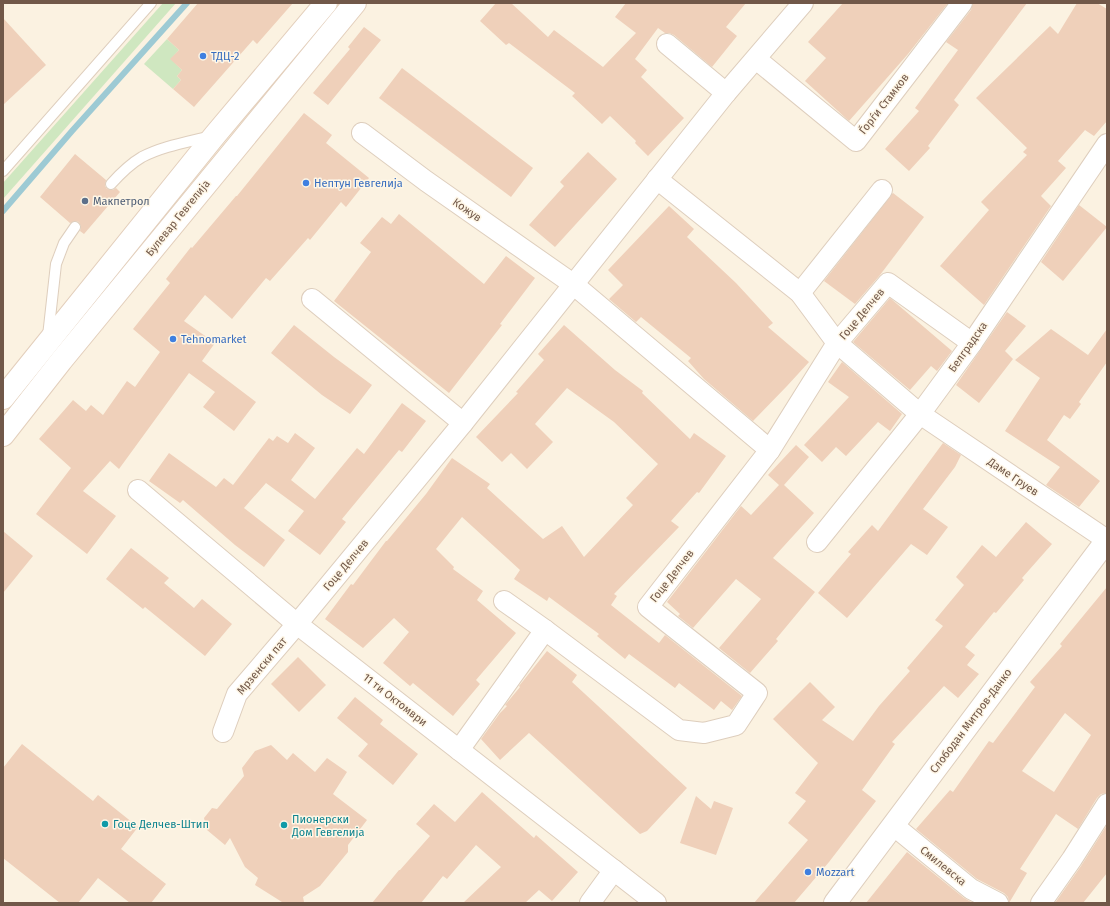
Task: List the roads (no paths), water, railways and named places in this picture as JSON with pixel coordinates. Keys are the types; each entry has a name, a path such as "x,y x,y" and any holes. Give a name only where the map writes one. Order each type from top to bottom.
{"main road":[{"path":"3,398 215,134 326,3"},
{"name":"Булевар Гевгелија","path":"3,435 71,349 355,3"},
{"name":"Слободан Митров-Данко","path":"835,903 1107,540"}],"street":[{"name":"Гоце Делчев","path":"297,624 463,423 726,93 803,3"},
{"name":"Ѓорѓи Стамков","path":"756,59 856,140 962,3"},
{"path":"667,44 726,93"},
{"name":"Кожув","path":"362,133 426,181 574,284 770,450"},
{"name":"Белградска","path":"817,542 920,414 972,344 1106,148"},
{"name":"Даме Груев","path":"657,179 800,293 837,343 920,414 1107,540"},
{"path":"800,293 882,190"},
{"name":"Гоце Делчев","path":"504,601 546,630 679,730 704,733 736,726 757,693 648,607 770,450 837,343 888,283 972,344"},
{"path":"312,300 463,423"},
{"name":"11 ти Октомври","path":"138,490 297,624 656,903"},
{"name":"Мрзенски пат","path":"223,732 237,694 297,624"},
{"path":"459,750 546,630"},
{"path":"1041,903 1072,859 1107,804"},
{"name":"Смилевска","path":"892,825 971,889 998,903"},
{"path":"590,903 614,870"}],"lane":[{"path":"3,171 151,3"},
{"path":"111,184 126,168 141,158 160,149 215,134"},
{"path":"47,343 56,264 64,243 75,227"}],"waterway":[{"path":"3,211 72,131 187,3"}],"place":[{"name":"ТДЦ-2","path":"203,56"},
{"name":"Нептун Гевгелија","path":"306,183"},
{"name":"Макпетрол","path":"85,201"},
{"name":"Tehnomarket","path":"173,339"},
{"name":"Гоце Делчев-Штип","path":"105,824"},
{"name":"Пионерски Дом Гевгелија","path":"284,825"},
{"name":"Mozzart","path":"808,872"}]}
